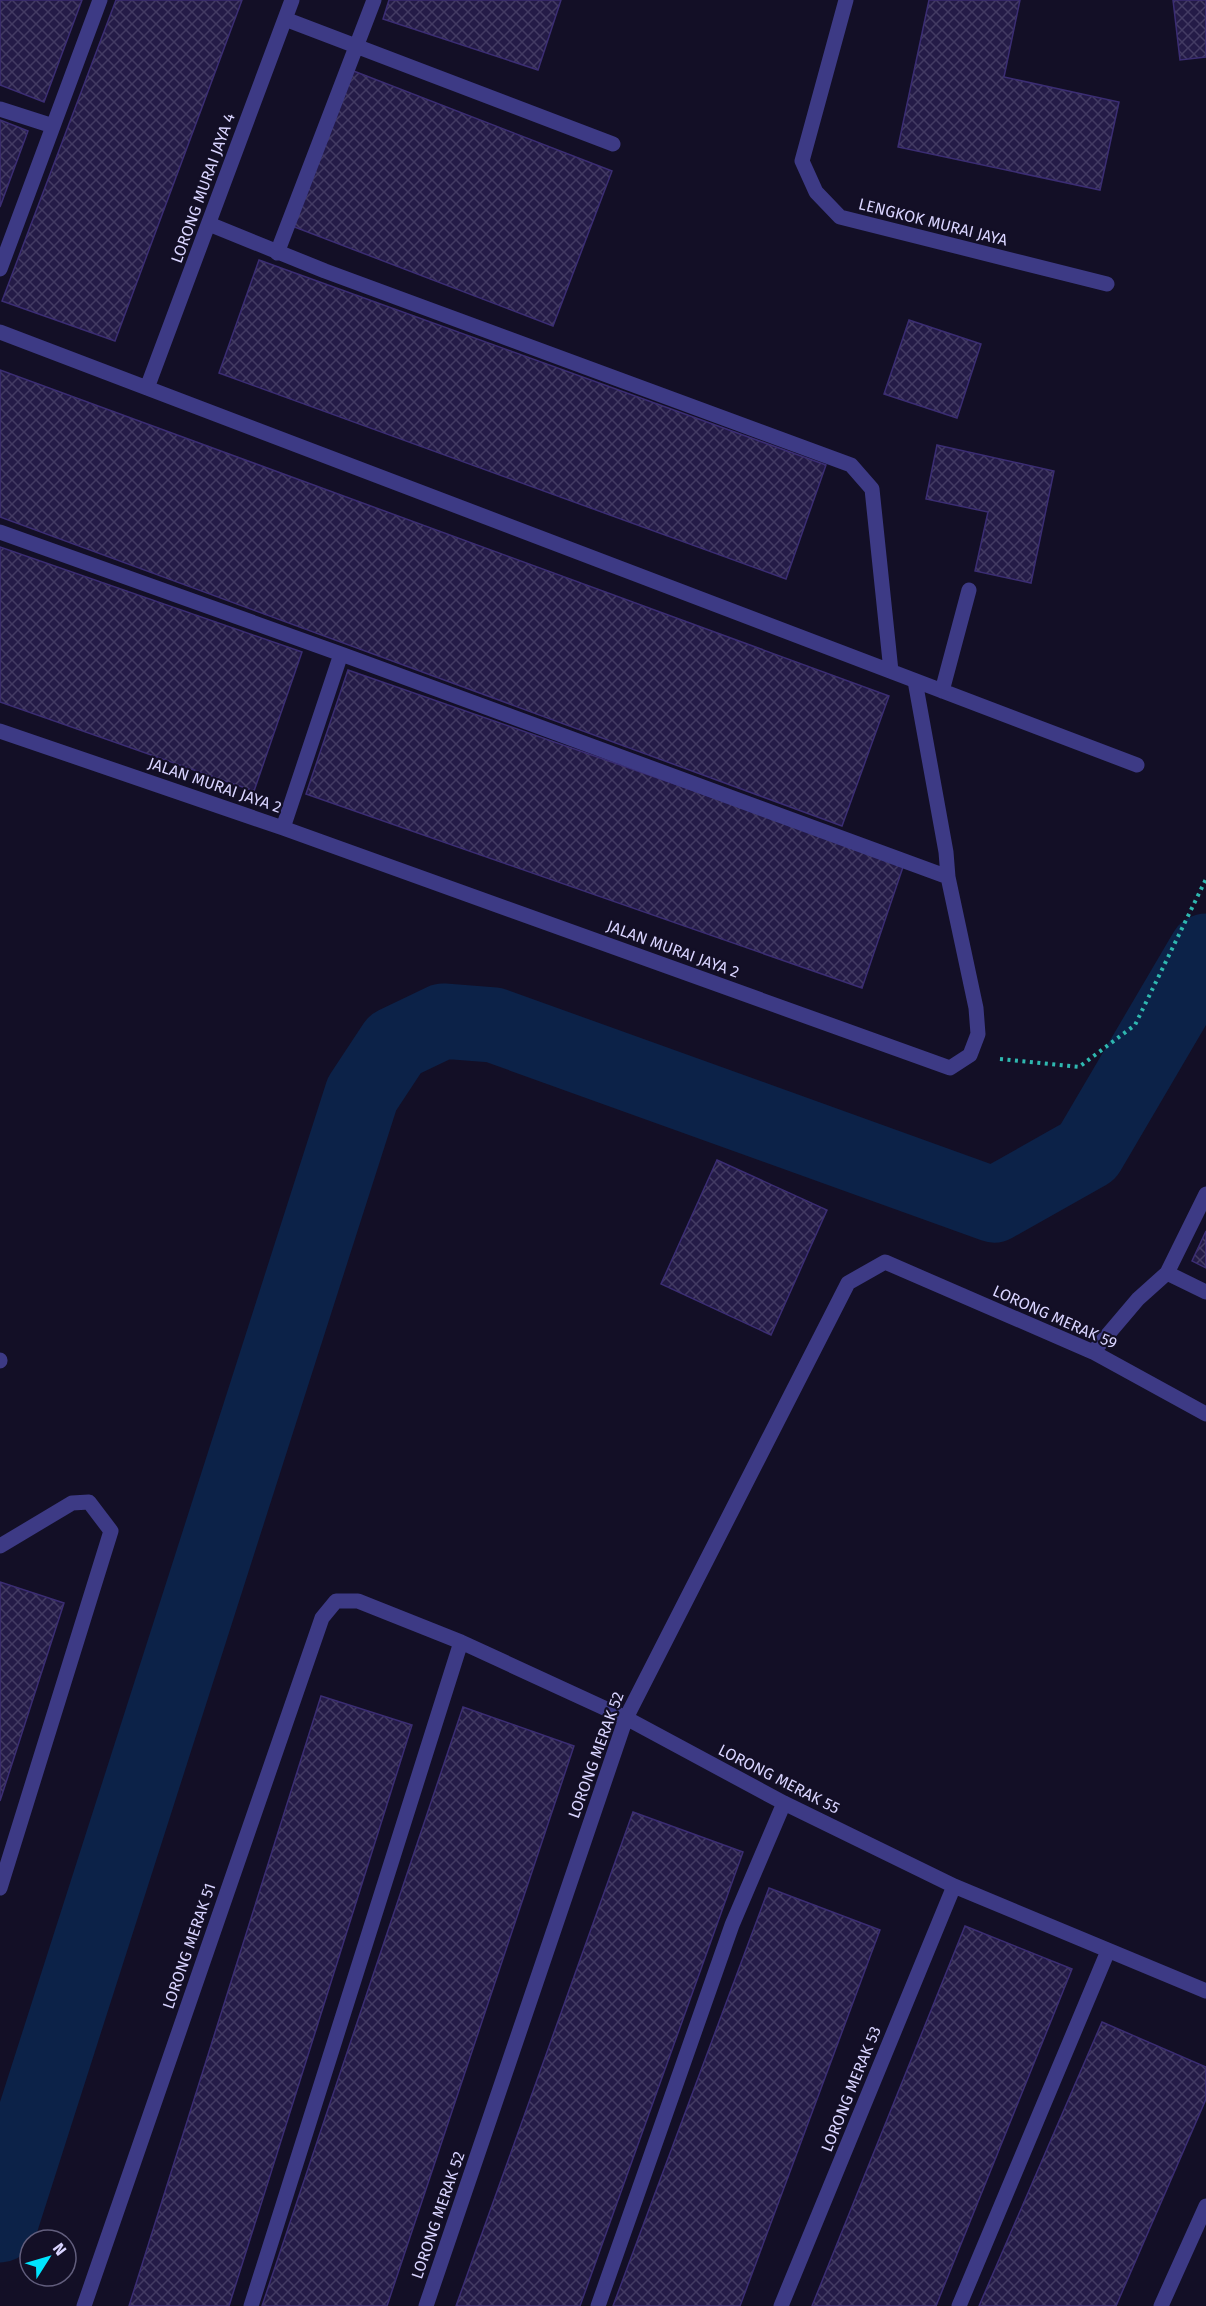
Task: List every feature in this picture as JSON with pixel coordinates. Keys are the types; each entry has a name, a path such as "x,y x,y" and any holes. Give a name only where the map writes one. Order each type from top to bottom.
{"street":[{"path":"0,269 100,0"},
{"name":"LORONG MURAI JAYA 4","path":"147,388 292,0"},
{"path":"277,253 374,0"},
{"name":"LENGKOK MURAI JAYA","path":"846,0 802,162 816,192 840,217 1107,284"},
{"path":"285,19 613,144"},
{"path":"0,109 53,126"},
{"path":"209,224 277,253 851,465 872,489 891,671"},
{"path":"0,332 1137,765"},
{"path":"0,532 341,654 948,877"},
{"path":"942,691 969,590"},
{"path":"283,828 341,654"},
{"path":"915,681 946,852 948,877 976,1008 978,1034 970,1055"},
{"name":"JALAN MURAI JAYA 2","path":"0,731 283,828 950,1068 970,1055"},
{"path":"1093,1352 1138,1299 1167,1273 1206,1194"},
{"name":"LORONG MERAK 59","path":"885,1262 1093,1352 1206,1414"},
{"name":"LORONG MERAK 52","path":"426,2306 626,1718 848,1283 885,1262"},
{"path":"1167,1273 1206,1292"},
{"path":"0,1546 72,1503 89,1502 111,1531 0,1888"},
{"name":"LORONG MERAK 55","path":"336,1601 358,1601 461,1642 626,1718 784,1803 954,1886 1206,1992"},
{"name":"LORONG MERAK 51","path":"84,2306 322,1618 336,1601"},
{"path":"251,2306 461,1642"},
{"path":"598,2306 732,1925 784,1803"},
{"name":"LORONG MERAK 53","path":"781,2306 954,1886"},
{"path":"959,2306 1108,1951"},
{"path":"1161,2306 1206,2206"}],"path":[{"path":"970,1055 1079,1067 1135,1025 1206,879"}],"building":[{"path":"0,0 82,0 44,102 0,85"},
{"path":"116,0 242,0 115,341 2,301"},
{"path":"389,0 561,0 538,70 383,19"},
{"path":"929,0 1020,0 1004,77 1119,102 1100,190 898,147"},
{"path":"1173,0 1206,0 1206,57 1180,60"},
{"path":"351,70 612,171 553,326 292,226"},
{"path":"0,120 28,131 0,207"},
{"path":"259,260 826,465 786,579 219,373"},
{"path":"909,320 981,344 957,418 884,394"},
{"path":"0,370 889,696 842,826 0,517"},
{"path":"937,445 1054,471 1031,583 975,571 988,512 926,499"},
{"path":"0,547 302,652 254,791 0,702"},
{"path":"348,670 904,864 862,988 306,794"},
{"path":"717,1160 827,1210 771,1335 661,1284"},
{"path":"1206,1231 1206,1268 1192,1261"},
{"path":"0,1582 64,1603 0,1801"},
{"path":"321,1696 412,1725 229,2306 129,2306"},
{"path":"463,1707 574,1746 387,2306 262,2306"},
{"path":"633,1812 743,1852 580,2306 456,2306"},
{"path":"769,1888 880,1930 740,2306 613,2306"},
{"path":"965,1926 1072,1969 936,2306 812,2306"},
{"path":"1102,2022 1206,2067 1206,2099 1116,2306 979,2306"}],"waterway":[{"path":"0,2225 362,1094 395,1044 443,1021 494,1025 994,1205 1088,1152 1206,951"}]}
